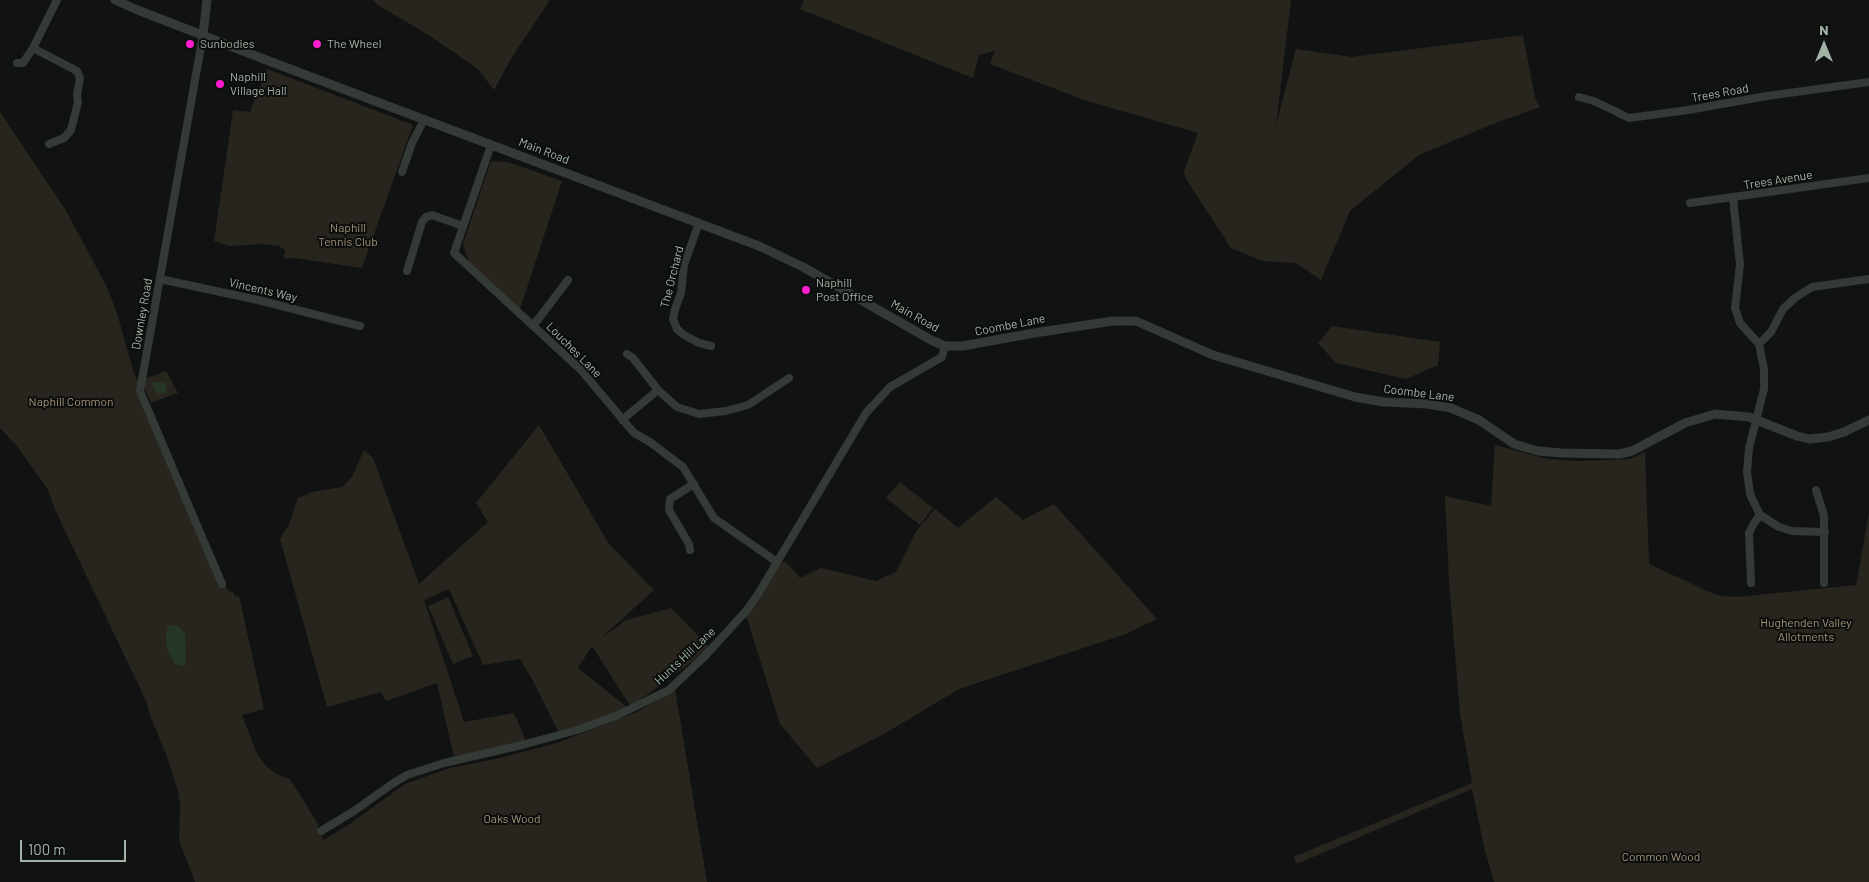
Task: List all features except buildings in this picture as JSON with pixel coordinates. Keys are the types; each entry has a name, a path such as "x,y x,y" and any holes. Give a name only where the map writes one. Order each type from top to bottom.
{"street":[{"path":"16,62 23,63 33,48 57,0"},
{"name":"Main Road","path":"115,0 134,9 424,120 759,246 794,263 932,340 949,346"},
{"path":"203,35 207,0"},
{"name":"Downley Road","path":"203,35 140,391 222,584"},
{"path":"33,48 76,71 80,78 78,102 71,130 64,138 49,144"},
{"name":"Trees Road","path":"1579,97 1594,101 1629,118 1869,82"},
{"path":"402,172 412,143 424,120"},
{"name":"Louches Lane","path":"492,145 454,253 580,370 634,433 650,442 684,467 714,518 777,562"},
{"name":"Trees Avenue","path":"1690,204 1869,178"},
{"path":"1733,198 1740,265 1735,308 1740,323 1759,344 1764,369 1764,389 1758,420 1749,448 1747,472 1750,494 1760,515 1779,527 1792,531 1825,532"},
{"path":"408,271 422,222 426,217 432,216 463,226"},
{"name":"The Orchard","path":"699,223 684,265 681,293 675,309 674,319 677,329 684,335 699,343 711,346"},
{"name":"Vincents Way","path":"160,279 258,300 360,326"},
{"path":"1759,344 1771,332 1783,309 1795,298 1812,287 1869,279"},
{"path":"533,326 568,280"},
{"name":"Coombe Lane","path":"949,346 963,346 1112,320 1136,321 1213,355 1355,397 1384,402 1427,404 1451,408 1479,420 1514,444 1538,451 1593,455 1619,454 1632,451 1699,417 1715,414 1730,414 1758,420 1809,439 1828,437 1844,432 1869,420"},
{"path":"699,343 702,335"},
{"name":"Hunts Hill Lane","path":"321,831 407,775 444,763 522,746 577,730 616,716 669,690 705,656 746,611 866,412 890,387 942,357 949,346"},
{"path":"627,354 658,390 677,407 699,414 726,411 748,405 789,378"},
{"path":"622,420 658,390"},
{"path":"690,550 689,544 669,510 670,499 694,484"},
{"path":"1816,490 1824,516 1824,583"},
{"path":"1751,583 1749,533 1760,515"}],"green space":[{"path":"373,0 550,0 512,57 494,90 478,69 427,34 376,4"},
{"path":"804,0 1291,0 1276,125 1296,49 1352,57 1523,35 1535,98 1540,107 1493,124 1419,155 1350,211 1321,280 1296,263 1263,261 1231,248 1186,179 1184,171 1198,133 1087,101 990,64 995,51 979,55 973,78 800,9"},
{"name":"Naphill Tennis Club","path":"267,69 413,125 362,268 295,258 284,259 285,250 279,246 262,244 230,246 214,241 233,110 250,112"},
{"path":"0,112 65,209 106,285 117,313 133,370 163,435 227,590 234,593 235,597 239,596 264,709 242,715 257,754 267,767 278,775 290,779 318,824 318,829 324,840 405,784 450,768 500,758 557,743 637,712 675,689 707,882 195,882 179,840 180,805 178,791 147,703 56,512 47,488 16,445 0,428"},
{"path":"491,161 508,162 562,181 520,309 469,262 463,244"},
{"path":"1332,326 1440,342 1438,365 1406,379 1336,363 1318,343"},
{"path":"166,371 178,393 151,403 144,387 145,379"},
{"path":"539,425 609,544 654,590 600,639 626,620 671,608 710,648 631,707 592,646 578,668 628,708 559,733 520,659 483,665 449,589 424,600 464,722 514,713 526,741 454,757 437,683 386,701 381,692 327,707 280,539 289,524 298,498 312,492 342,487 352,477 364,450 373,458 419,584 488,522 476,503"},
{"path":"1495,445 1547,459 1580,461 1631,459 1645,452 1649,564 1716,595 1736,597 1856,585 1869,513 1869,882 1494,882 1484,847 1472,789 1297,864 1293,857 1472,783 1460,714 1449,580 1445,496 1491,506"},
{"path":"900,482 933,508 920,525 886,498"},
{"path":"996,497 1023,520 1054,504 1157,619 1126,634 959,689 884,734 817,768 780,724 746,615 781,562 786,562 800,578 821,568 876,581 896,572 916,531 935,509 958,528"},
{"path":"448,597 473,656 453,664 428,606"}],"shaded area":[{"path":"154,382 165,383 167,393 160,394 155,392 152,384"},
{"path":"168,625 178,626 185,634 186,660 184,666 175,664 167,649 166,636"}],"place":[{"name":"Sunbodies","path":"190,44"},
{"name":"The Wheel","path":"317,44"},
{"name":"Naphill Village Hall","path":"220,84"},
{"name":"Naphill Post Office","path":"806,290"}],"park label":[{"name":"Naphill Common","path":"71,402"},
{"name":"Hughenden Valley Allotments","path":"1806,630"},
{"name":"Oaks Wood","path":"512,819"},
{"name":"Common Wood","path":"1661,857"}]}
